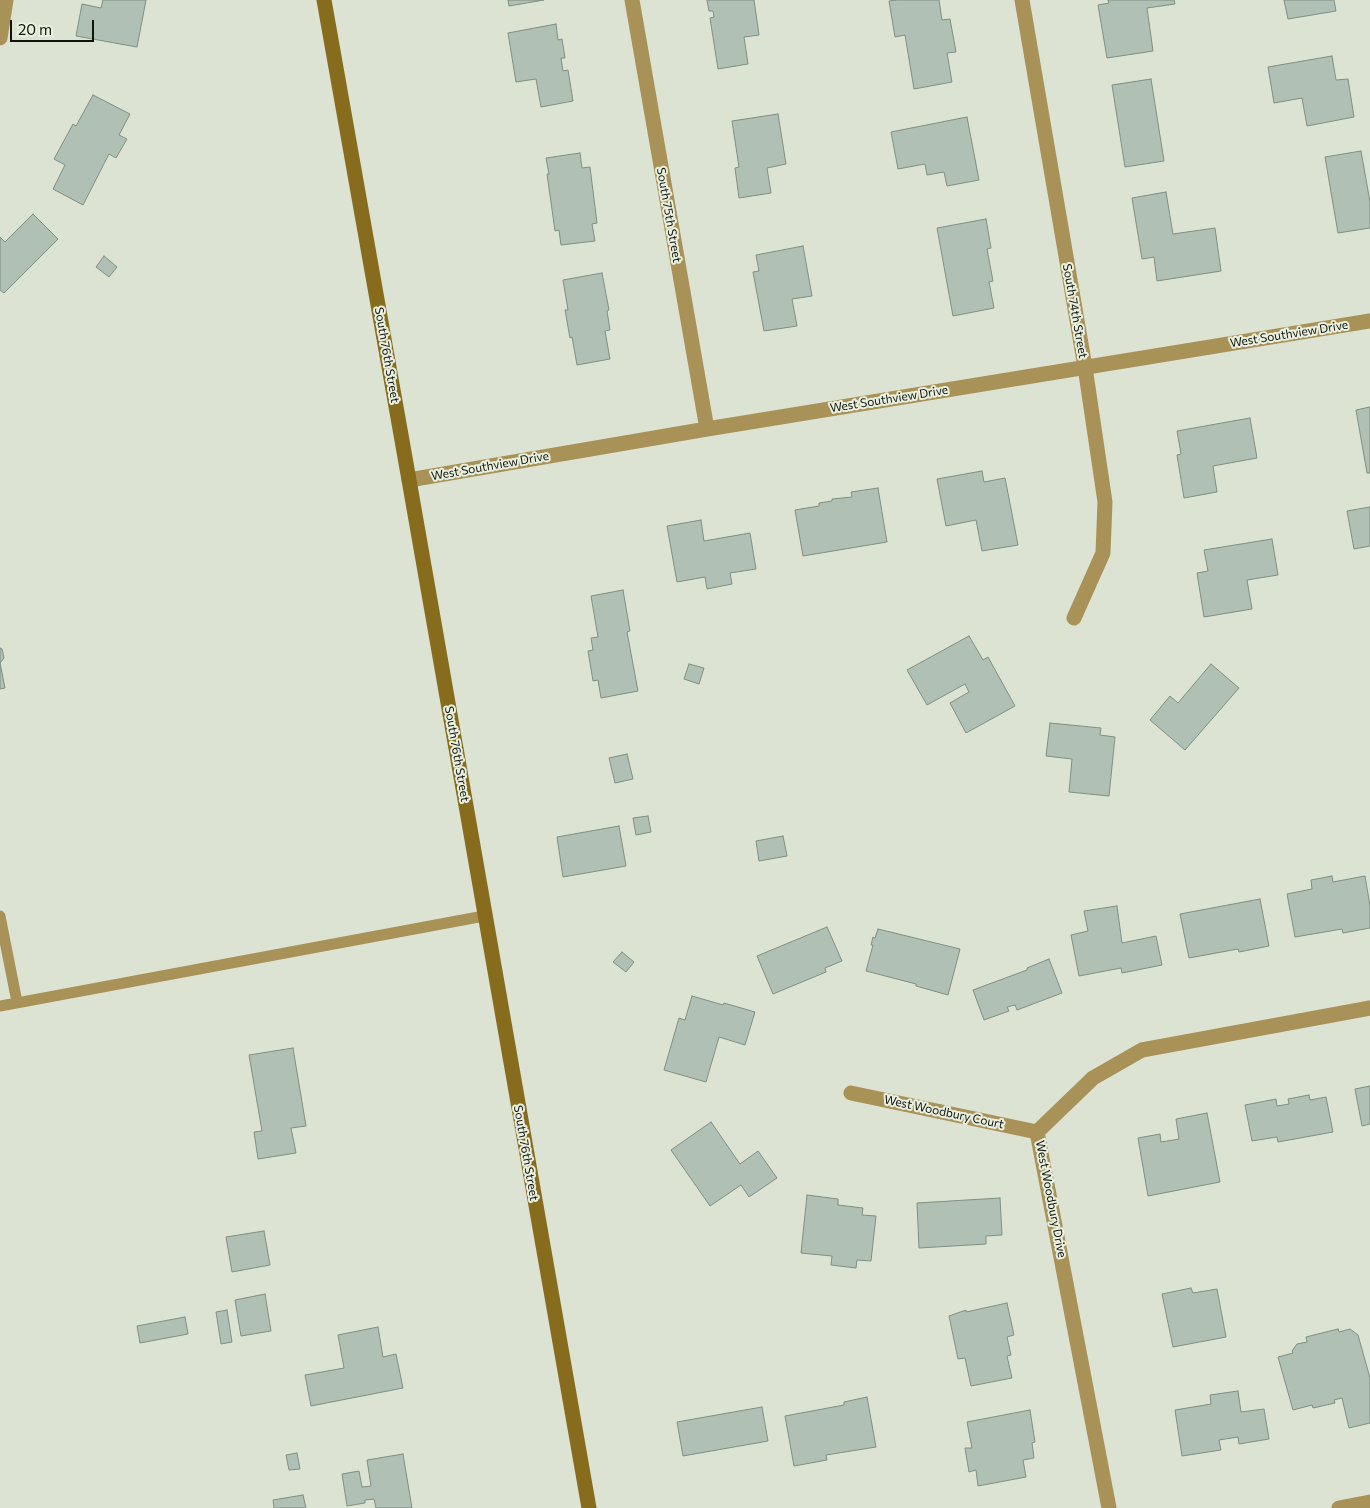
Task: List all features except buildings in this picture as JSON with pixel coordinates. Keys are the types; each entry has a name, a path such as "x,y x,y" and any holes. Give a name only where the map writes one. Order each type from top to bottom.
{"main road":[{"name":"South 76th Street","path":"324,0 410,480 484,916 589,1508"}],"street":[{"path":"0,38 6,0"},
{"name":"South 75th Street","path":"632,0 707,429"},
{"name":"South 74th Street","path":"1022,0 1085,367 1105,502 1103,553 1074,618"},
{"name":"West Southview Drive","path":"410,480 707,429 1370,321"},
{"name":"West Woodbury Drive","path":"1109,1508 1038,1132 1093,1078 1142,1050 1370,1008"},
{"name":"West Woodbury Court","path":"851,1093 1038,1132"},
{"path":"1339,1508 1370,1502"}],"lane":[{"path":"0,916 16,1002"},
{"path":"0,1006 484,916"}]}
